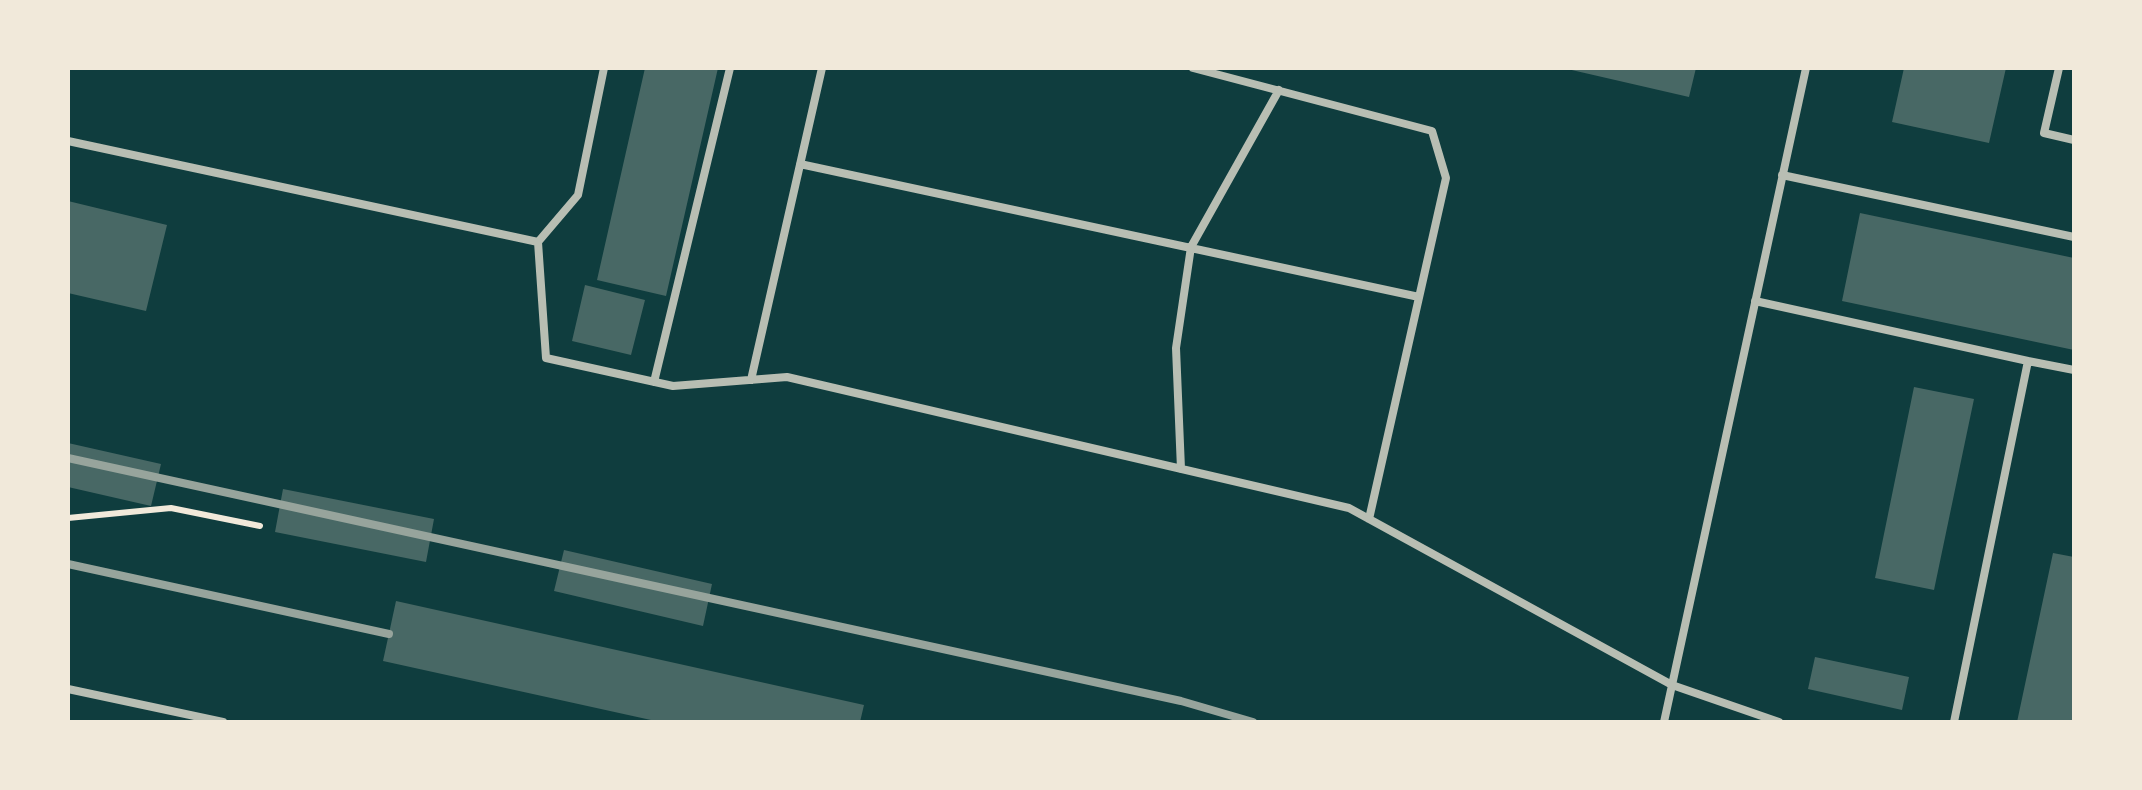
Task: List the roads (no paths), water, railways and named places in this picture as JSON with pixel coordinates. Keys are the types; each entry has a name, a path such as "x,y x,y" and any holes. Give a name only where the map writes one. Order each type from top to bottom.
{"lane":[{"path":"604,68 578,195 538,242 546,358 673,386 787,376 1349,508 1672,685 1779,722"},
{"path":"654,382 730,68"},
{"path":"750,380 822,68"},
{"path":"1194,68 1432,131 1446,178 1369,519"},
{"path":"1664,722 1806,68"},
{"path":"2059,68 2044,133 2074,140"},
{"path":"1181,469 1176,348 1191,248 1280,90"},
{"path":"68,141 538,242"},
{"path":"800,164 1419,297"},
{"path":"1782,176 2074,237"},
{"path":"1755,301 2074,370"},
{"path":"1954,722 2028,361"},
{"path":"68,690 223,722"}],"railway":[{"path":"68,458 1181,701 1253,722"},
{"path":"68,564 389,634"}]}
